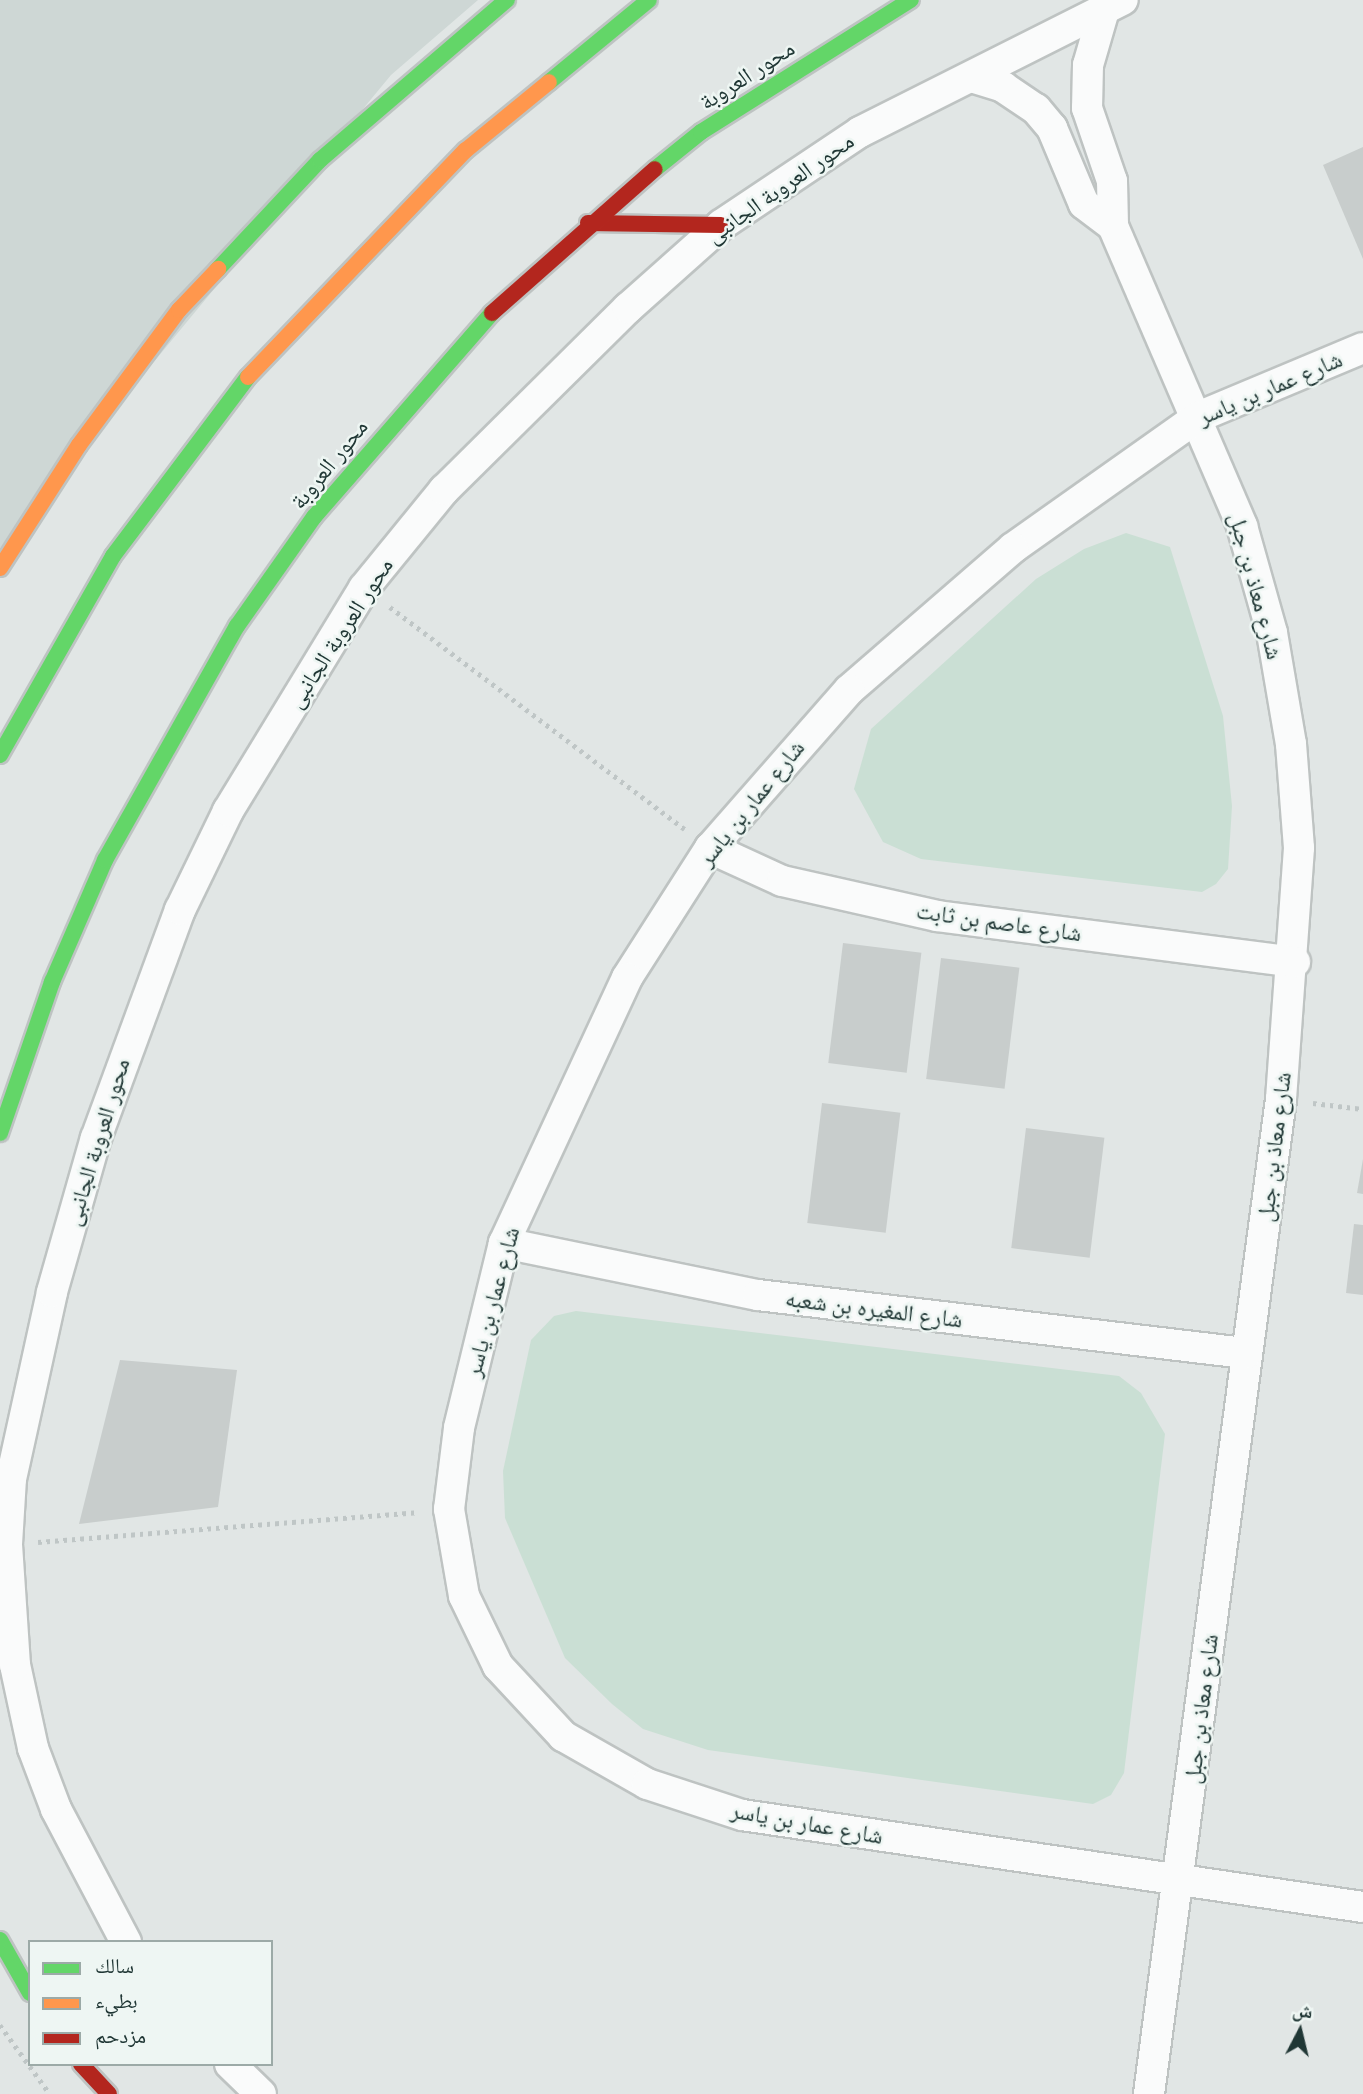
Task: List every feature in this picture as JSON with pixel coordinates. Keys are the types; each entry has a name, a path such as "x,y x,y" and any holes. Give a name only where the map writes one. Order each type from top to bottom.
{"main road":[{"path":"0,568 79,445 179,310 320,160 508,0"},
{"path":"1,750 113,556 190,446 278,341 466,150 649,0"},
{"name":"محور العروبة","path":"0,1133 52,982 105,860 237,626 399,413 588,223 701,132 911,0"},
{"path":"588,223 721,225"},
{"path":"0,1940 28,1989"},
{"path":"83,2066 109,2094"}],"street":[{"name":"محور العروبة الجانبى","path":"125,1940 56,1809 33,1748 15,1665 7,1544 11,1479 52,1292 136,1022 228,811 364,588 444,490 721,225 860,132 1113,5"},
{"name":"شارع معاذ بن جبل","path":"1113,5 1088,65 1087,108 1112,181 1113,226 1198,417 1242,526 1272,633 1291,744 1299,848 1296,962 1281,1099 1149,2094"},
{"name":"شارع معاذ بن جبل","path":"971,77 1003,87 1036,110 1052,128 1084,204 1113,226"},
{"name":"شارع عمار بن ياسر","path":"1363,348 1198,417 1013,548 929,617 780,762 710,848 626,978 504,1244 459,1428 449,1509 464,1596 498,1666 563,1736 647,1784 742,1815 1178,1884 1363,1907"},
{"name":"شارع عاصم بن ثابت","path":"710,848 782,881 924,913 1296,962"},
{"name":"شارع المغيره بن شعبه","path":"504,1244 770,1296 1247,1353"},
{"path":"231,2066 261,2094"}],"path":[{"path":"364,588 710,848"},
{"path":"1281,1099 1363,1109"},
{"path":"7,1544 449,1509"},
{"path":"0,2025 28,2064"},
{"path":"30,2066 50,2094"}],"shaded area":[{"path":"0,0 478,0 391,75 0,548"}],"green space":[{"path":"1126,533 1170,547 1223,716 1232,806 1228,869 1216,884 1202,892 921,859 883,842 854,789 871,729 1036,579 1084,549"},
{"path":"576,1311 1119,1376 1141,1393 1165,1434 1124,1773 1111,1795 1093,1804 708,1750 643,1729 612,1704 565,1658 505,1518 503,1471 531,1340 554,1316"}],"building":[{"path":"1363,147 1363,259 1323,165"},
{"path":"843,943 921,953 907,1073 828,1063"},
{"path":"941,958 1019,968 1005,1089 926,1079"},
{"path":"822,1103 900,1113 886,1233 807,1223"},
{"path":"1026,1128 1104,1138 1090,1258 1011,1248"},
{"path":"1363,1159 1363,1194 1357,1193"},
{"path":"1354,1224 1363,1225 1363,1295 1346,1293"},
{"path":"120,1360 237,1370 218,1507 79,1524"}],"traffic: fast":[{"path":"218,269 320,160 507,0"},
{"path":"549,82 649,0"},
{"path":"655,169 701,132 911,0"},
{"path":"0,1133 52,982 105,860 237,626 314,517 492,313"},
{"path":"0,755 113,556 248,377"},
{"path":"0,1940 28,1989"}],"traffic: slow":[{"path":"248,377 466,150 549,82"},
{"path":"0,568 79,445 179,310 218,269"}],"traffic: jam":[{"path":"492,313 655,169"},
{"path":"588,223 721,225"},
{"path":"83,2066 109,2094"}]}
